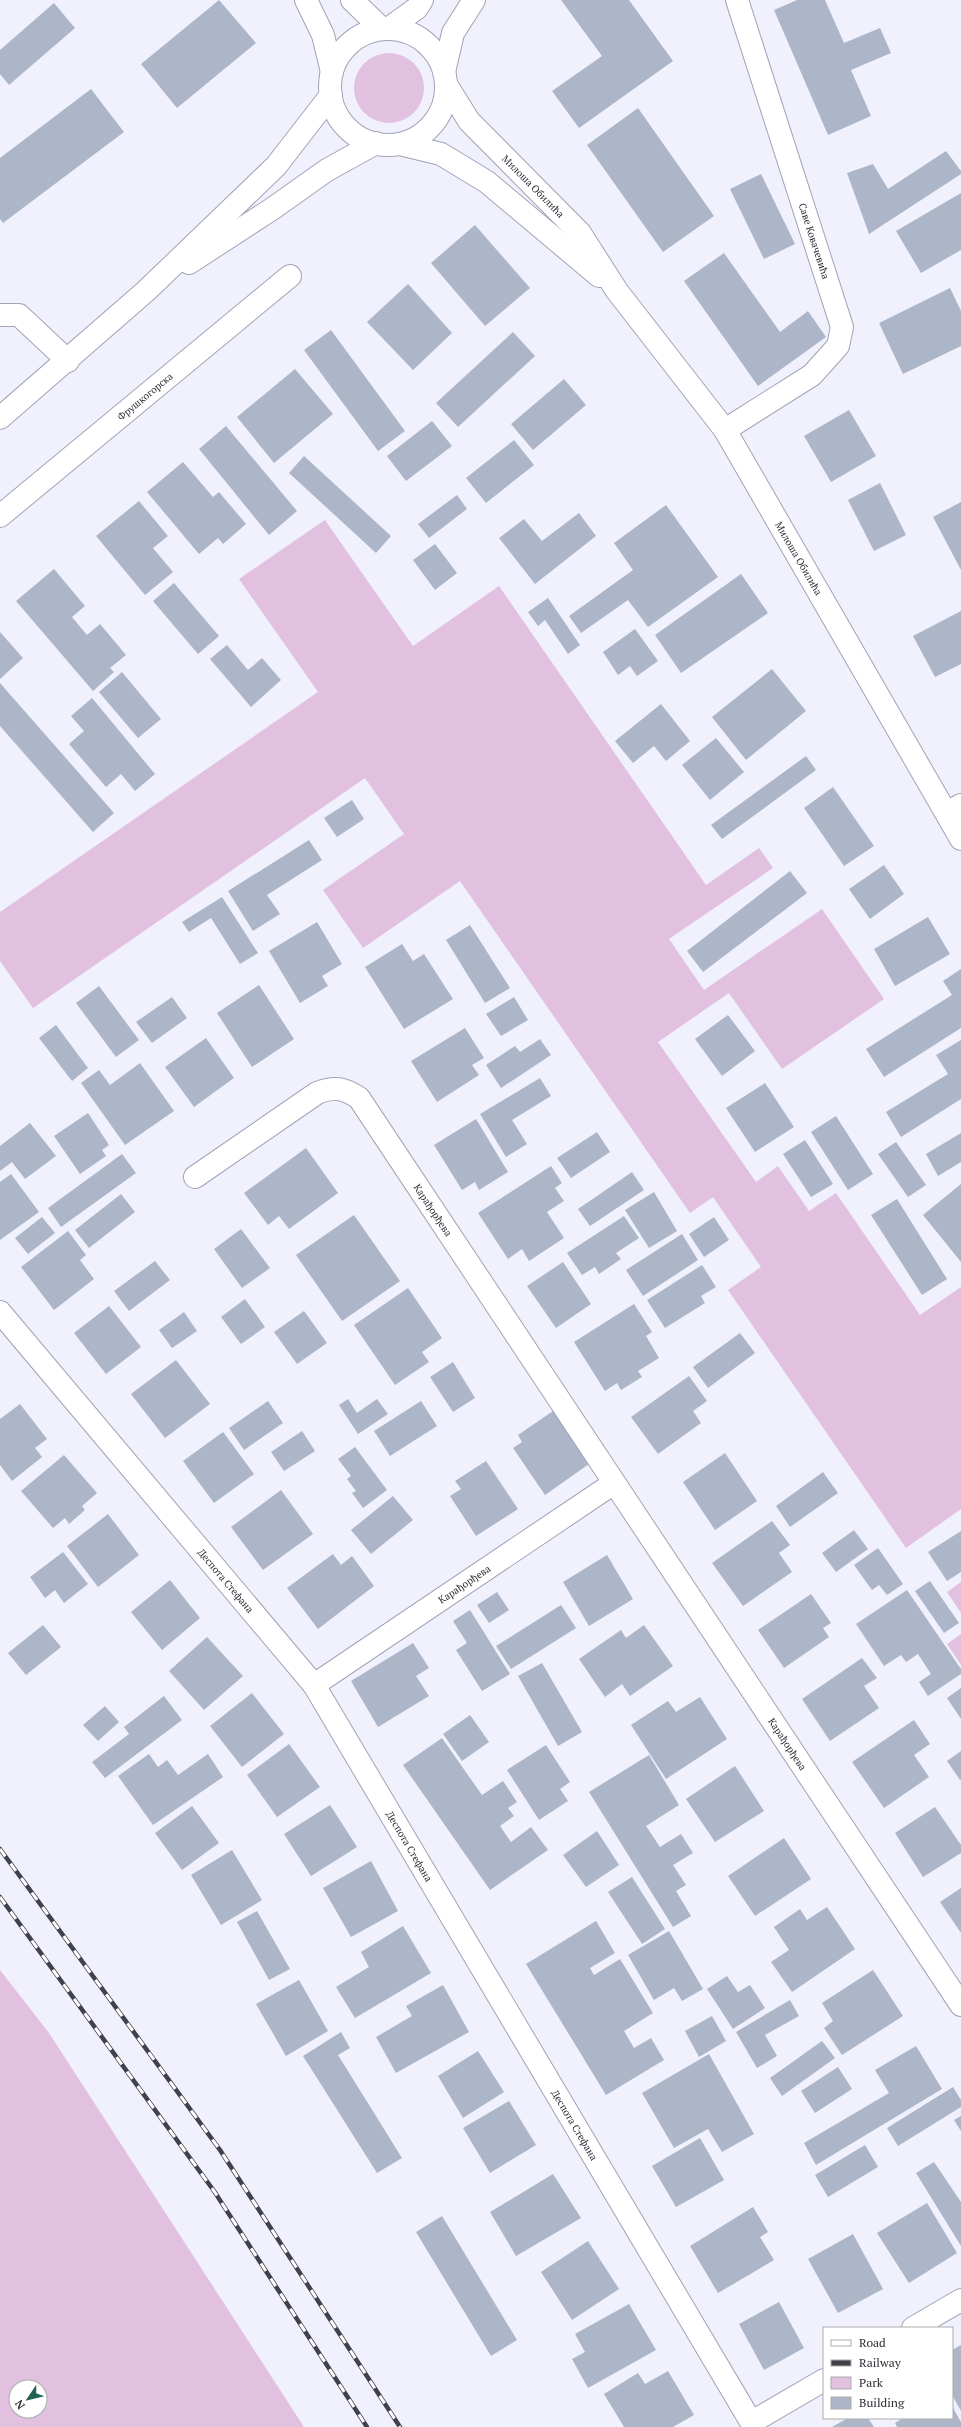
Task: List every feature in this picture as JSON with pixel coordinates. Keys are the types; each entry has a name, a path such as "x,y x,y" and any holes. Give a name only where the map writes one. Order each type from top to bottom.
{"street":[{"path":"306,0 323,35 332,72 331,95 334,107 346,127 365,140 376,144 400,144 421,135 430,127 442,107 445,78 453,33 474,0"},
{"path":"352,0 385,29"},
{"path":"385,29 417,8 422,0"},
{"name":"Саве Ковачевића","path":"725,430 812,375 838,346 842,327 737,0"},
{"path":"332,72 342,51 350,43 370,31 385,29 409,33 428,44 435,53 445,78"},
{"name":"Милоша Обилића","path":"445,78 469,121 580,233 617,291 725,430 954,809 961,839"},
{"path":"0,418 68,361 146,291 276,166 331,95"},
{"path":"146,291 272,210 327,170 376,144"},
{"name":"Милоша Обилића","path":"400,144 441,154 487,182 617,291"},
{"name":"Фрушкогорска","path":"0,516 290,276"},
{"path":"0,315 19,315 68,361"},
{"name":"Карађорђева","path":"195,1177 317,1093 340,1088 347,1090 359,1098 961,2005"},
{"name":"Деспота Стефана","path":"0,1312 314,1685 753,2425"},
{"name":"Карађорђева","path":"314,1685 614,1483"},
{"path":"915,2327 961,2300"},
{"path":"753,2425 823,2381"}],"green space":[{"path":"389,53 402,56 414,63 421,75 424,88 421,101 414,113 402,120 389,123 376,120 364,113 357,101 354,88 357,75 364,63 376,56"},
{"path":"325,520 413,646 499,586 706,885 759,848 773,868 669,939 704,990 822,909 884,999 782,1069 729,993 658,1042 756,1182 778,1166 809,1211 836,1193 920,1315 961,1287 961,1509 906,1548 728,1290 761,1267 713,1197 690,1213 460,881 363,948 323,890 404,834 365,778 33,1008 0,961 0,912 318,692 239,579"},
{"path":"961,1582 961,1613 947,1592"},
{"path":"961,1634 961,1665 947,1644"},
{"path":"0,1970 49,2033 304,2427 0,2427"}],"building":[{"path":"219,0 256,43 177,108 141,64"},
{"path":"561,0 629,0 673,61 579,128 552,91 602,56"},
{"path":"797,0 825,0 844,43 880,28 891,53 851,70 871,116 828,135 774,10"},
{"path":"54,3 75,28 9,85 0,74 0,50"},
{"path":"91,89 124,132 3,223 0,219 0,158"},
{"path":"638,108 714,216 663,252 587,145"},
{"path":"946,151 961,171 961,174 869,234 847,173 873,164 888,189"},
{"path":"761,174 795,244 764,259 730,189"},
{"path":"961,193 961,250 921,273 896,231"},
{"path":"475,225 530,288 485,326 431,263"},
{"path":"724,253 780,332 808,311 826,337 758,386 684,281"},
{"path":"408,284 452,333 413,370 367,322"},
{"path":"950,288 961,311 961,346 903,374 879,323"},
{"path":"331,330 405,431 378,451 304,350"},
{"path":"513,332 535,356 458,427 436,403"},
{"path":"295,369 333,414 274,463 237,417"},
{"path":"564,379 586,405 533,450 511,424"},
{"path":"849,410 876,456 831,482 804,436"},
{"path":"432,421 452,446 406,481 387,456"},
{"path":"226,426 297,511 269,535 199,449"},
{"path":"514,440 534,465 486,503 466,478"},
{"path":"304,456 391,536 376,553 289,473"},
{"path":"183,462 213,497 219,492 246,524 223,544 218,538 199,554 147,492"},
{"path":"880,483 906,535 874,551 848,500"},
{"path":"457,495 467,509 429,538 418,524"},
{"path":"139,501 168,536 153,548 173,572 145,595 96,536"},
{"path":"961,502 961,570 933,517"},
{"path":"666,505 718,577 648,627 628,600 581,633 569,616 633,570 614,543"},
{"path":"579,513 596,536 535,584 499,538 524,519 542,541"},
{"path":"435,544 457,573 435,590 413,560"},
{"path":"54,569 85,606 72,617 87,635 100,624 126,655 110,668 114,672 93,691 16,601"},
{"path":"741,574 768,613 681,673 655,635"},
{"path":"174,583 219,636 198,654 153,601"},
{"path":"548,598 580,645 568,654 545,620 538,626 528,612"},
{"path":"961,611 961,664 935,677 913,636"},
{"path":"635,629 658,661 637,676 630,666 618,675 603,652"},
{"path":"0,632 23,658 0,679"},
{"path":"227,645 248,670 262,658 281,680 251,707 210,659"},
{"path":"772,669 806,711 746,760 712,717"},
{"path":"122,672 161,719 138,738 99,692"},
{"path":"0,683 114,813 93,832 0,726"},
{"path":"92,698 155,774 135,791 121,774 106,787 69,744 84,731 71,716"},
{"path":"661,704 690,741 666,761 654,746 633,763 615,741"},
{"path":"716,738 744,772 710,800 682,765"},
{"path":"806,756 816,770 722,839 711,825"},
{"path":"833,787 874,846 844,866 804,808"},
{"path":"352,800 364,819 337,837 324,818"},
{"path":"309,840 322,860 267,895 280,914 253,931 228,891"},
{"path":"884,865 904,894 870,919 849,889"},
{"path":"790,871 807,893 703,972 687,951"},
{"path":"222,897 258,953 240,964 211,918 189,932 182,922"},
{"path":"928,917 950,954 895,986 874,949"},
{"path":"317,922 342,964 322,976 328,986 300,1003 269,951"},
{"path":"470,925 510,988 485,1003 446,940"},
{"path":"402,944 413,961 424,954 453,999 404,1029 365,967"},
{"path":"961,969 961,1028 884,1077 866,1049 952,995 943,981"},
{"path":"259,985 294,1039 252,1067 217,1013"},
{"path":"99,986 139,1040 116,1057 76,1003"},
{"path":"172,997 187,1018 152,1043 136,1022"},
{"path":"514,997 528,1020 501,1036 486,1014"},
{"path":"728,1015 755,1051 722,1076 695,1039"},
{"path":"56,1025 88,1068 72,1081 39,1038"},
{"path":"465,1028 484,1058 472,1065 479,1075 437,1102 411,1061"},
{"path":"206,1038 234,1078 194,1107 165,1067"},
{"path":"540,1039 551,1055 501,1088 486,1065 515,1046 520,1052"},
{"path":"961,1040 961,1099 901,1137 886,1112 948,1074 936,1055"},
{"path":"140,1063 174,1111 125,1145 81,1083 99,1070 110,1085"},
{"path":"540,1078 551,1096 512,1120 527,1144 506,1157 480,1114"},
{"path":"765,1083 794,1127 755,1152 726,1108"},
{"path":"88,1113 109,1145 102,1150 106,1156 80,1174 54,1136"},
{"path":"836,1116 873,1174 848,1190 811,1132"},
{"path":"476,1119 508,1172 479,1190 475,1182 462,1190 434,1145"},
{"path":"30,1123 56,1156 25,1179 12,1162 0,1171 0,1146"},
{"path":"597,1132 610,1152 571,1178 557,1158"},
{"path":"961,1133 961,1162 938,1176 926,1154"},
{"path":"805,1140 833,1184 811,1197 783,1154"},
{"path":"896,1142 926,1185 908,1197 878,1154"},
{"path":"306,1148 338,1193 289,1229 279,1216 268,1225 244,1193"},
{"path":"122,1154 136,1173 61,1227 48,1208"},
{"path":"551,1166 562,1183 555,1188 564,1201 547,1212 564,1238 529,1261 522,1249 508,1259 478,1213"},
{"path":"632,1172 644,1190 590,1226 578,1209"},
{"path":"11,1174 39,1212 0,1240 0,1182"},
{"path":"961,1184 961,1262 923,1215"},
{"path":"654,1192 677,1231 649,1248 625,1210"},
{"path":"121,1194 135,1212 89,1248 75,1230"},
{"path":"897,1199 947,1279 922,1295 871,1215"},
{"path":"354,1215 400,1281 342,1321 296,1255"},
{"path":"624,1216 639,1238 616,1253 621,1259 599,1274 595,1267 582,1275 567,1253"},
{"path":"42,1217 55,1233 28,1254 15,1238"},
{"path":"714,1217 729,1240 704,1257 689,1234"},
{"path":"241,1229 270,1268 242,1288 214,1249"},
{"path":"68,1231 86,1255 80,1260 94,1279 54,1310 21,1267"},
{"path":"682,1234 698,1260 643,1296 626,1270"},
{"path":"155,1261 170,1280 129,1311 114,1291"},
{"path":"563,1262 591,1304 556,1328 527,1286"},
{"path":"702,1265 716,1287 701,1296 705,1303 665,1328 647,1300"},
{"path":"408,1288 442,1338 422,1352 429,1362 395,1385 354,1325"},
{"path":"245,1299 265,1327 241,1344 221,1317"},
{"path":"634,1304 652,1332 646,1336 659,1358 638,1371 642,1377 621,1390 617,1383 605,1391 574,1342"},
{"path":"109,1306 141,1347 106,1374 74,1333"},
{"path":"304,1311 327,1343 297,1364 274,1332"},
{"path":"184,1312 197,1331 172,1348 159,1330"},
{"path":"740,1333 755,1353 708,1388 693,1367"},
{"path":"176,1360 210,1404 165,1438 131,1394"},
{"path":"453,1362 475,1398 453,1412 430,1377"},
{"path":"689,1376 707,1401 693,1411 701,1423 658,1454 631,1417"},
{"path":"348,1399 357,1413 377,1399 388,1414 358,1434 339,1405"},
{"path":"268,1401 283,1423 244,1450 229,1428"},
{"path":"421,1401 437,1426 390,1456 374,1431"},
{"path":"20,1404 47,1439 35,1448 42,1457 12,1481 0,1465 0,1419"},
{"path":"553,1411 589,1464 545,1495 513,1448 522,1442 518,1435"},
{"path":"302,1431 315,1451 284,1471 271,1452"},
{"path":"223,1432 254,1474 214,1503 183,1461"},
{"path":"355,1447 387,1490 363,1508 352,1493 356,1491 347,1479 351,1476 338,1459"},
{"path":"725,1453 757,1501 715,1530 683,1482"},
{"path":"64,1455 97,1493 82,1506 85,1510 69,1524 65,1518 53,1528 21,1491"},
{"path":"486,1461 518,1509 476,1536 450,1496 461,1489 455,1481"},
{"path":"823,1472 838,1493 790,1527 776,1506"},
{"path":"281,1490 313,1534 263,1570 231,1527"},
{"path":"393,1496 413,1520 371,1554 351,1530"},
{"path":"108,1514 139,1555 98,1587 67,1546"},
{"path":"772,1521 790,1545 779,1553 792,1572 743,1606 712,1563"},
{"path":"854,1530 868,1549 836,1572 822,1553"},
{"path":"961,1531 961,1572 947,1581 928,1552"},
{"path":"878,1548 903,1584 887,1595 879,1585 872,1590 854,1565"},
{"path":"63,1552 88,1584 64,1603 55,1590 45,1598 30,1577"},
{"path":"333,1554 341,1565 352,1556 374,1586 318,1629 287,1588"},
{"path":"607,1555 633,1599 589,1626 563,1582"},
{"path":"170,1580 200,1618 162,1650 131,1612"},
{"path":"930,1581 959,1623 944,1633 915,1591"},
{"path":"907,1590 961,1669 961,1674 928,1696 919,1682 931,1674 918,1654 906,1662 901,1655 884,1666 856,1624"},
{"path":"497,1592 509,1610 489,1623 477,1605"},
{"path":"811,1594 831,1623 823,1628 829,1637 784,1668 758,1630"},
{"path":"561,1605 576,1628 511,1669 496,1646"},
{"path":"470,1610 510,1674 482,1691 456,1650 467,1643 453,1621"},
{"path":"43,1625 61,1647 26,1675 8,1653"},
{"path":"644,1625 673,1666 630,1696 622,1684 605,1697 579,1659 621,1630 626,1638"},
{"path":"207,1637 243,1676 204,1710 169,1671"},
{"path":"413,1643 429,1668 416,1676 429,1696 378,1727 351,1681"},
{"path":"862,1658 877,1678 864,1686 879,1708 830,1741 802,1699"},
{"path":"542,1663 582,1732 558,1746 518,1676"},
{"path":"961,1688 961,1719 947,1698"},
{"path":"252,1693 284,1734 242,1767 210,1726"},
{"path":"164,1696 182,1720 105,1778 92,1762 129,1734 124,1727"},
{"path":"700,1697 727,1739 666,1779 631,1725 668,1701 676,1712"},
{"path":"105,1706 119,1722 98,1741 83,1725"},
{"path":"470,1715 489,1742 462,1761 443,1734"},
{"path":"914,1720 930,1744 914,1755 929,1777 884,1808 852,1762"},
{"path":"442,1738 482,1795 503,1781 517,1802 508,1808 514,1816 500,1826 511,1842 531,1827 548,1850 490,1890 403,1765"},
{"path":"289,1744 320,1787 277,1817 247,1775"},
{"path":"546,1745 570,1782 560,1789 568,1801 539,1820 507,1770"},
{"path":"961,1751 961,1779 960,1780 947,1761"},
{"path":"149,1754 158,1767 167,1760 178,1775 208,1754 223,1777 153,1825 118,1776"},
{"path":"649,1755 679,1805 646,1826 660,1847 681,1834 693,1853 673,1865 686,1885 676,1891 691,1916 673,1927 589,1792"},
{"path":"735,1766 764,1811 715,1842 686,1799"},
{"path":"330,1805 357,1847 311,1876 284,1834"},
{"path":"192,1806 219,1843 182,1870 155,1833"},
{"path":"935,1807 961,1845 961,1853 923,1877 895,1833"},
{"path":"597,1831 619,1865 586,1887 563,1855"},
{"path":"784,1838 811,1879 755,1916 728,1876"},
{"path":"232,1850 262,1900 221,1925 191,1875"},
{"path":"371,1861 398,1911 351,1937 323,1888"},
{"path":"632,1877 665,1929 642,1944 608,1892"},
{"path":"961,1888 961,1933 940,1902"},
{"path":"827,1907 855,1949 792,1992 771,1962 789,1950 774,1927 800,1909 807,1920"},
{"path":"257,1911 290,1969 269,1980 237,1922"},
{"path":"596,1921 615,1953 590,1968 594,1975 620,1959 653,2013 624,2031 634,2048 651,2038 664,2060 606,2095 526,1964"},
{"path":"403,1926 431,1973 355,2018 336,1987 369,1967 361,1952"},
{"path":"669,1931 703,1989 682,2001 674,1988 654,2000 628,1955"},
{"path":"873,1970 903,2016 842,2055 824,2028 833,2021 822,2003"},
{"path":"727,1976 738,1992 750,1985 765,2008 733,2029 707,1989"},
{"path":"299,1980 328,2031 286,2056 256,2004"},
{"path":"443,1985 469,2032 396,2073 376,2037 412,2016 406,2006"},
{"path":"790,2000 799,2016 765,2035 777,2056 757,2068 736,2032"},
{"path":"712,2016 726,2041 699,2057 685,2031"},
{"path":"341,2032 350,2048 338,2055 402,2158 377,2173 303,2056"},
{"path":"822,2041 835,2058 782,2096 770,2078"},
{"path":"916,2046 942,2089 816,2165 804,2143 889,2093 875,2070"},
{"path":"478,2051 504,2092 463,2118 438,2076"},
{"path":"709,2054 754,2134 722,2152 708,2129 674,2148 642,2093"},
{"path":"838,2067 852,2089 815,2113 801,2091"},
{"path":"953,2087 961,2100 961,2107 898,2146 887,2128"},
{"path":"509,2101 536,2145 490,2173 463,2128"},
{"path":"961,2116 961,2131 954,2120"},
{"path":"700,2138 724,2180 676,2207 652,2166"},
{"path":"865,2145 878,2167 828,2197 815,2175"},
{"path":"934,2162 961,2202 961,2246 916,2173"},
{"path":"553,2174 581,2218 516,2256 490,2212"},
{"path":"927,2203 957,2253 909,2283 877,2233"},
{"path":"753,2207 768,2232 760,2237 774,2260 718,2293 690,2246"},
{"path":"442,2216 517,2340 491,2356 416,2232"},
{"path":"853,2234 883,2289 838,2313 808,2259"},
{"path":"588,2241 619,2289 572,2320 541,2272"},
{"path":"779,2302 804,2348 764,2370 739,2324"},
{"path":"629,2304 656,2350 588,2388 572,2359 585,2352 575,2334"},
{"path":"961,2345 961,2411 953,2397 953,2349"},
{"path":"668,2371 694,2415 673,2427 624,2427 604,2394 638,2373 645,2384"},
{"path":"953,2408 961,2422 961,2427 897,2427 895,2423 901,2419 953,2419"},
{"path":"846,2419 869,2419 874,2427 832,2427"}],"railway":[{"path":"0,1849 220,2150 400,2427"},
{"path":"0,1897 214,2191 367,2427"}]}
